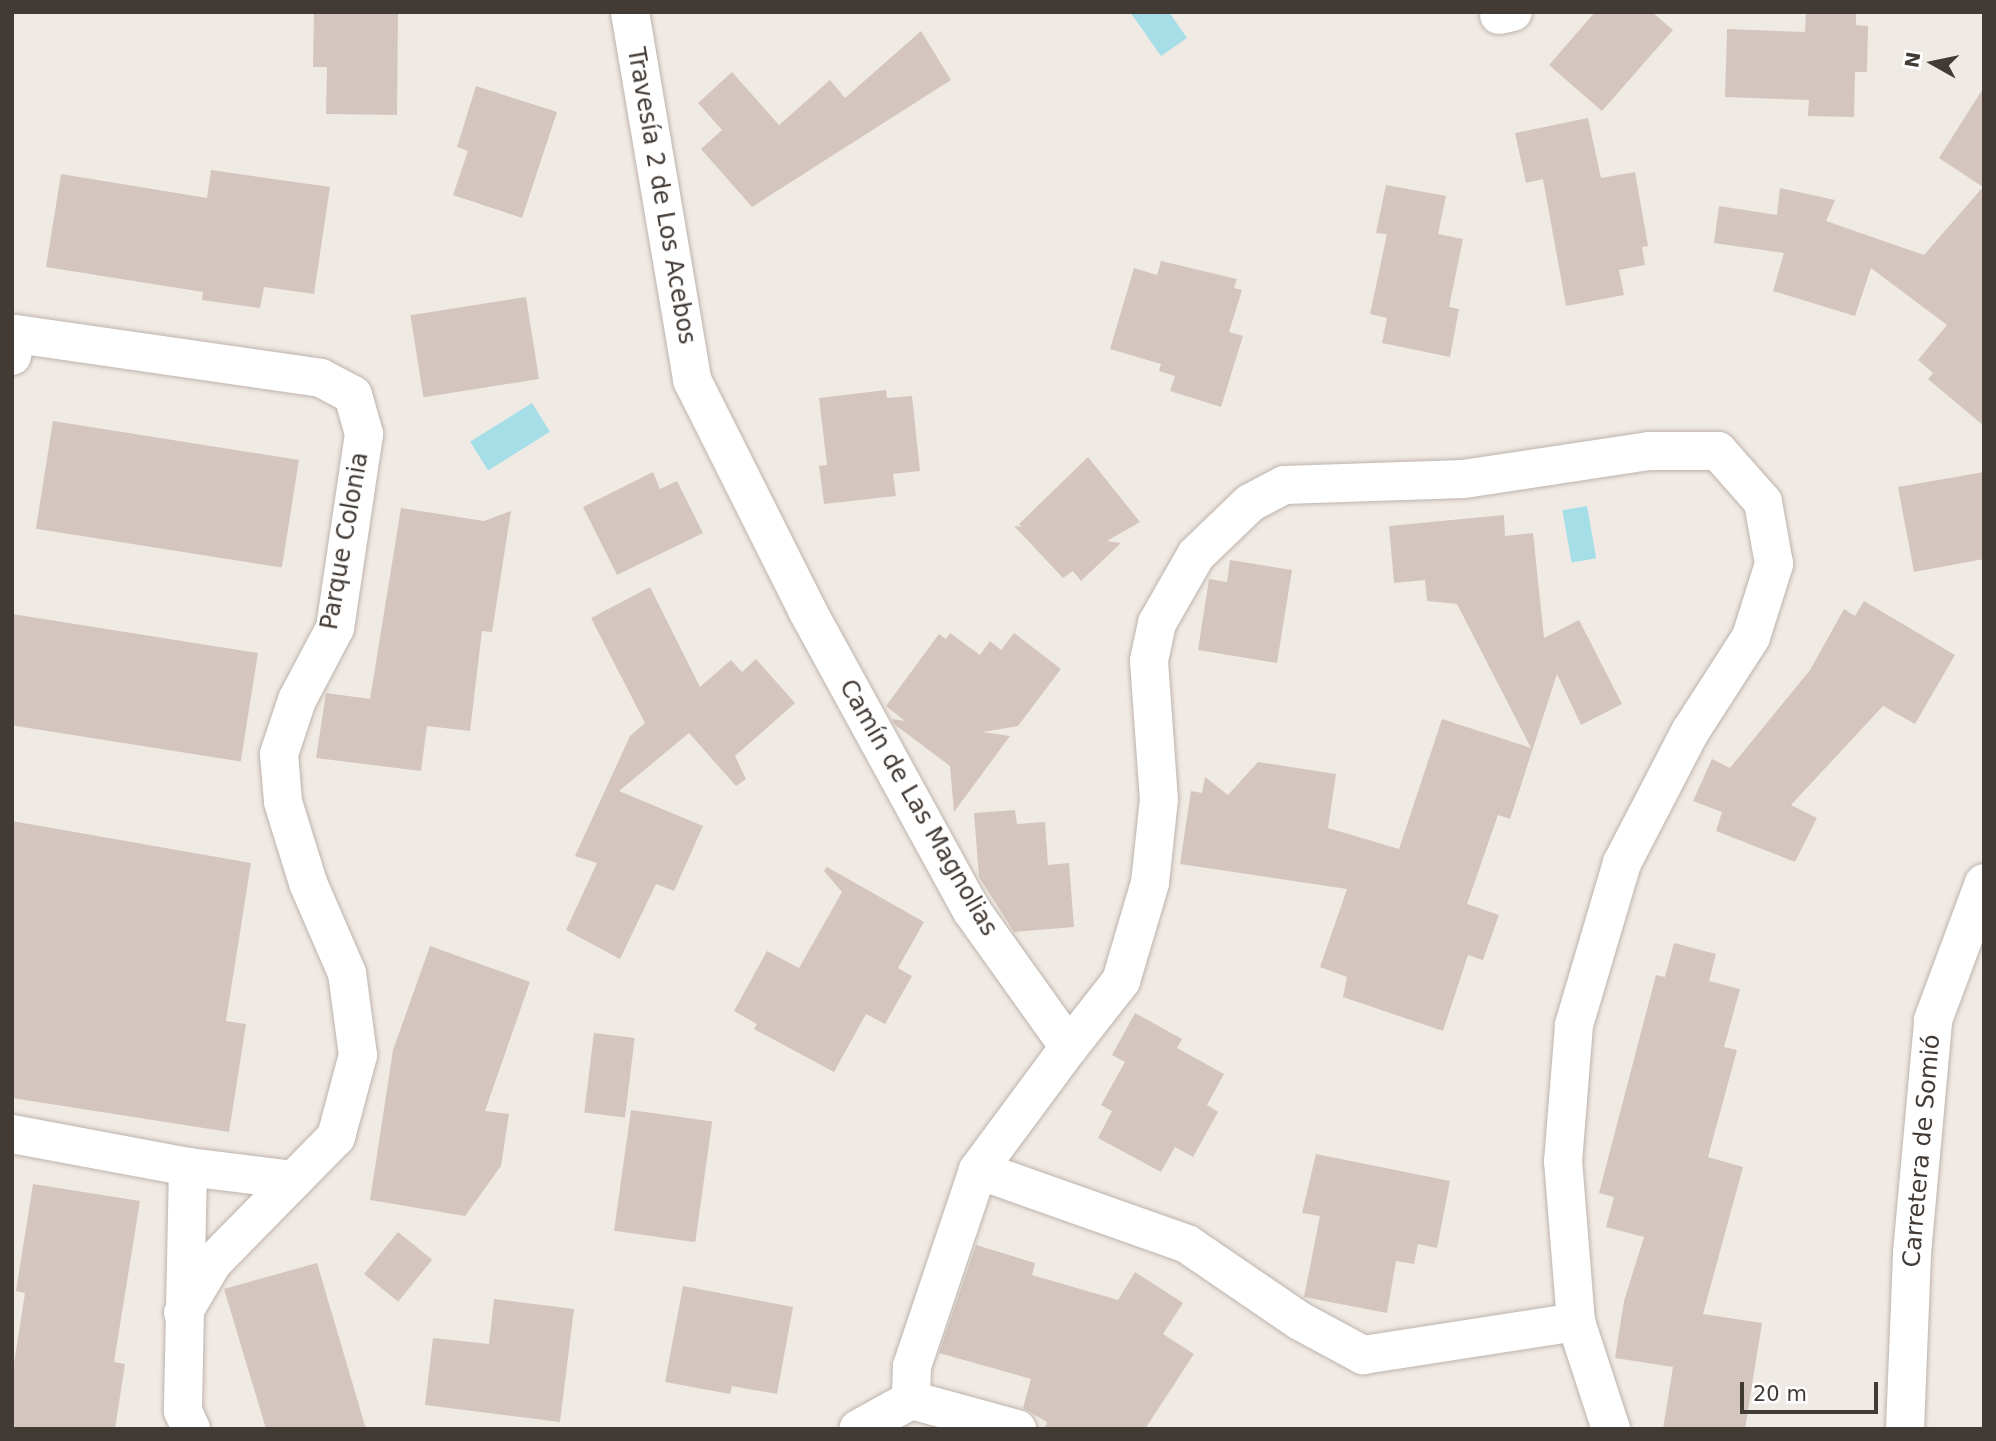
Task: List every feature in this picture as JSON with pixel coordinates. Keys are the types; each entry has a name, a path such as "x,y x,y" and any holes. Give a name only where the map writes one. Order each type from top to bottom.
{"street":[{"name":"Travesía 2 de Los Acebos","path":"630,12 692,380"},
{"name":"Parque Colonia","path":"12,356 16,334 321,378 353,395 364,434 335,628 297,700 279,754 283,802 308,883 348,973 358,1055 336,1137 212,1262 183,1313"},
{"name":"Camín de Las Magnolias","path":"692,380 807,610 972,911 1069,1047"},
{"path":"911,1400 912,1366 978,1170 1121,981 1150,883 1159,799 1149,660 1173,587 1216,532 1250,503 1284,485 1463,480 1649,451 1718,451 1763,502 1774,564 1751,638 1690,732 1622,863 1574,1025 1563,1162 1576,1322 1611,1429"},
{"name":"Carretera de Somió","path":"1905,1429 1912,1252 1933,1020 1984,883"},
{"path":"12,1134 188,1167 293,1180"},
{"name":"Parque Colonia","path":"188,1167 183,1411 191,1429"},
{"path":"978,1170 1187,1244 1300,1321 1363,1355 1576,1322"},
{"path":"858,1429 911,1400 1017,1429"}],"water":[{"path":"1130,12 1169,12 1187,38 1161,56"},
{"path":"532,403 550,432 488,471 470,442"},
{"path":"1587,506 1596,558 1572,563 1562,510"}],"building":[{"path":"314,12 398,12 397,115 326,114 327,67 313,67"},
{"path":"1595,12 1652,12 1673,30 1602,111 1549,65"},
{"path":"1806,12 1856,12 1856,25 1868,26 1867,72 1855,72 1854,117 1808,116 1809,100 1725,97 1727,29 1805,32"},
{"path":"921,31 951,80 752,207 701,149 722,130 698,103 732,72 779,125 830,80 845,98"},
{"path":"476,86 557,112 522,218 453,195 468,151 457,147"},
{"path":"1984,87 1984,426 1928,379 1933,373 1918,360 1947,325 1871,268 1855,316 1773,291 1784,253 1714,243 1719,206 1777,215 1780,188 1835,200 1826,221 1924,255 1983,187 1939,158"},
{"path":"1588,118 1601,178 1635,172 1648,246 1642,247 1645,265 1619,270 1624,295 1566,306 1543,179 1526,183 1515,133"},
{"path":"211,170 330,187 314,294 264,287 260,308 202,300 203,292 46,267 61,174 207,198"},
{"path":"1386,185 1446,196 1438,234 1463,239 1449,307 1459,309 1450,357 1382,343 1387,318 1370,314 1387,234 1376,233"},
{"path":"1161,261 1237,279 1234,288 1242,290 1229,332 1243,336 1221,407 1170,391 1175,376 1159,371 1161,364 1110,349 1134,268 1157,275"},
{"path":"526,297 539,379 423,397 410,315"},
{"path":"886,390 887,398 912,396 920,471 893,474 896,496 824,504 819,466 827,465 819,398"},
{"path":"53,421 299,460 282,568 36,529"},
{"path":"1088,457 1140,522 1107,541 1121,543 1081,581 1073,571 1063,578 1014,526 1022,527 1019,524"},
{"path":"653,472 660,489 677,481 703,533 617,575 583,507"},
{"path":"1984,472 1984,559 1914,572 1898,487"},
{"path":"401,508 484,521 511,511 492,632 482,631 470,731 427,726 421,771 316,758 326,693 370,699"},
{"path":"1504,515 1505,536 1533,533 1544,638 1579,620 1622,704 1581,725 1557,674 1510,819 1498,815 1467,904 1499,915 1483,960 1468,955 1443,1031 1343,997 1347,977 1320,967 1347,889 1180,864 1191,791 1202,793 1205,777 1228,795 1258,762 1336,774 1328,828 1399,849 1442,719 1531,748 1457,604 1427,601 1425,580 1394,583 1389,526"},
{"path":"1230,560 1292,570 1277,663 1198,650 1209,579 1227,582"},
{"path":"650,587 700,687 731,660 742,672 756,659 795,703 735,756 746,779 736,786 689,733 619,791 703,826 674,891 656,884 620,959 566,930 597,863 575,856 630,736 645,723 591,618"},
{"path":"1864,601 1955,655 1915,724 1883,706 1791,805 1817,818 1795,862 1716,831 1722,812 1693,801 1712,759 1730,768 1810,670 1844,609 1855,616"},
{"path":"12,614 258,653 241,762 12,725"},
{"path":"950,633 980,655 990,641 1001,650 1014,633 1061,669 1018,726 983,732 1010,736 954,812 950,766 894,724 892,719 905,721 886,706 939,634 946,639"},
{"path":"1015,810 1017,824 1045,822 1048,865 1069,863 1074,927 1014,932 979,877 974,813"},
{"path":"12,821 251,863 226,1021 246,1024 229,1132 12,1098"},
{"path":"827,867 924,922 898,968 912,976 885,1024 866,1014 834,1072 754,1029 757,1024 734,1011 767,951 799,968 842,892 824,871"},
{"path":"1674,943 1716,954 1709,981 1740,989 1724,1047 1737,1050 1708,1157 1743,1167 1703,1314 1762,1323 1745,1429 1663,1429 1673,1367 1615,1358 1624,1301 1644,1237 1606,1227 1614,1197 1599,1193 1656,975 1665,977"},
{"path":"430,946 530,982 485,1111 509,1114 501,1166 465,1216 370,1200 393,1050"},
{"path":"1135,1013 1182,1039 1177,1048 1224,1074 1207,1105 1218,1112 1193,1157 1175,1147 1161,1172 1098,1138 1112,1111 1101,1105 1125,1062 1112,1055"},
{"path":"594,1033 635,1038 625,1117 584,1112"},
{"path":"631,1110 712,1121 695,1242 614,1231"},
{"path":"1316,1154 1450,1181 1437,1248 1418,1244 1414,1264 1396,1261 1387,1313 1304,1297 1320,1216 1302,1213"},
{"path":"33,1184 140,1201 114,1362 125,1364 115,1429 12,1429 12,1376 25,1293 16,1291"},
{"path":"398,1232 432,1260 398,1302 364,1274"},
{"path":"976,1245 1035,1263 1032,1275 1118,1300 1135,1272 1183,1303 1163,1334 1194,1354 1145,1429 1044,1429 1047,1422 1023,1408 1031,1379 939,1353"},
{"path":"317,1263 366,1429 266,1429 224,1289"},
{"path":"683,1286 793,1307 777,1394 732,1386 730,1394 665,1382"},
{"path":"494,1299 574,1309 560,1422 425,1405 433,1338 489,1344"}]}
